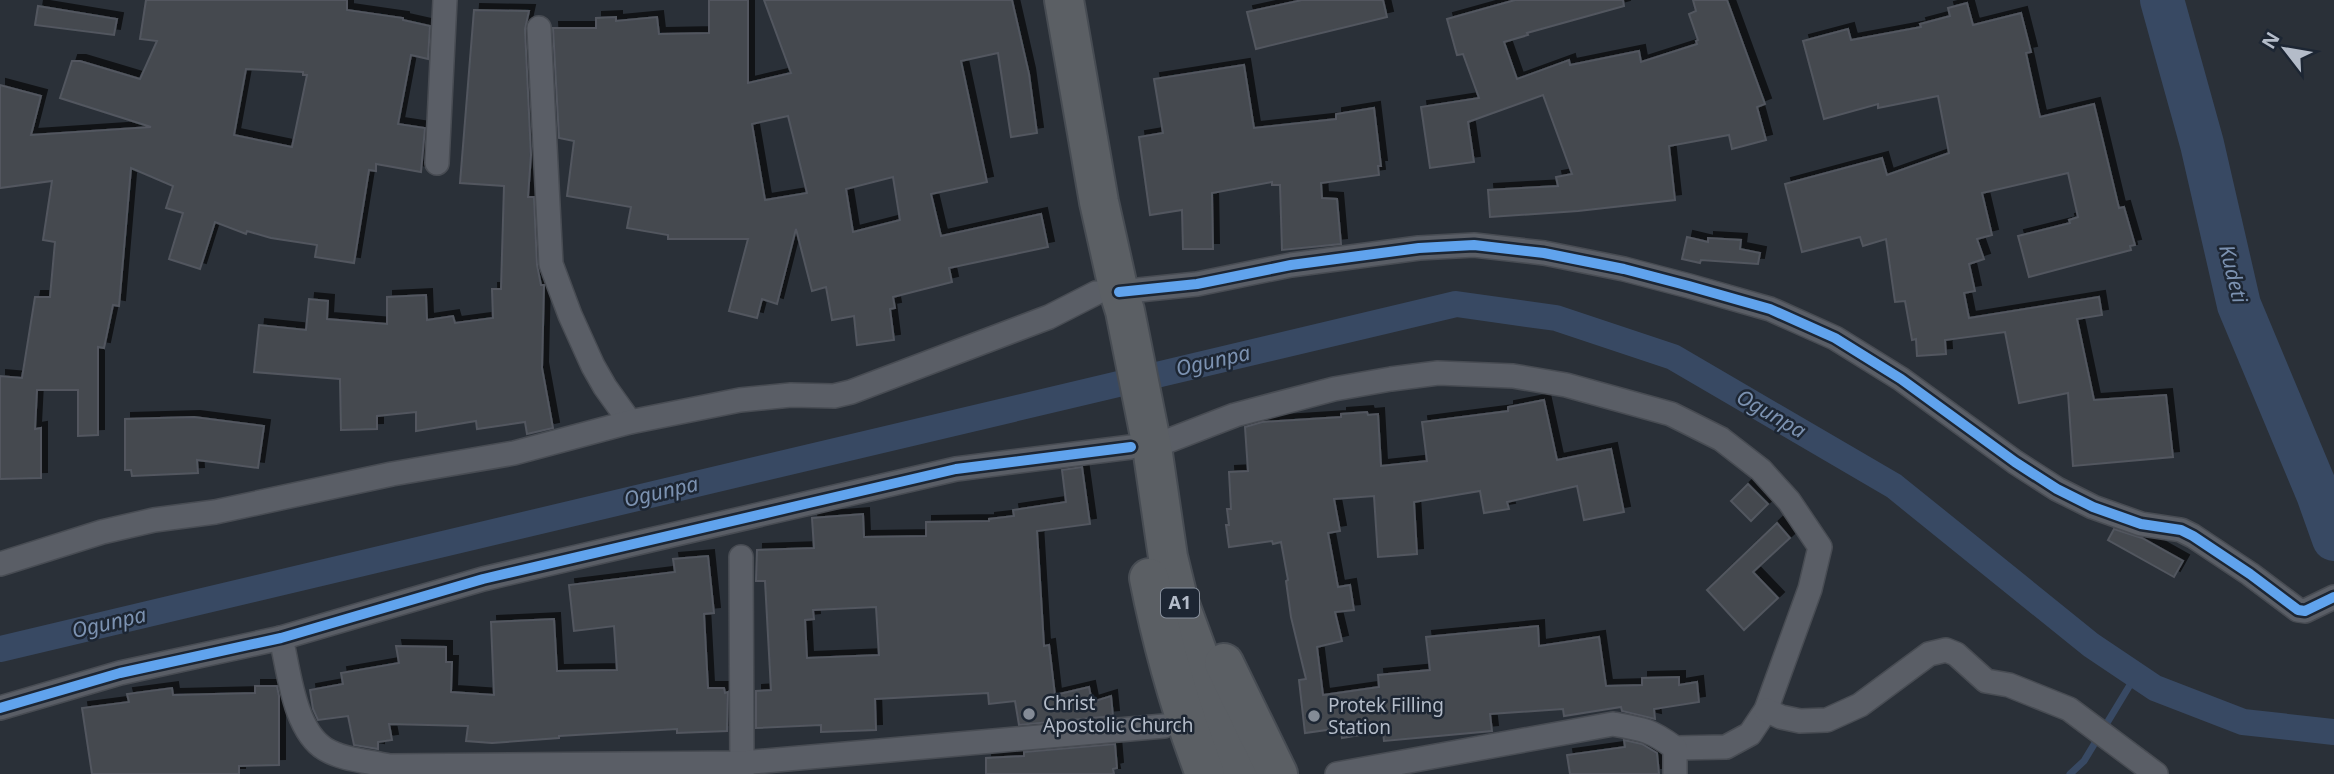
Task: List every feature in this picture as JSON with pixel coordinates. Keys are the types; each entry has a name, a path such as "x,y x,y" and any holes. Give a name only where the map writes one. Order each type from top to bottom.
{"highway":[{"name":"A1","path":"1039,0 1110,301 1138,435 1157,558 1155,609 1188,728 1205,774"},
{"name":"A1","path":"1064,0 1099,202 1110,301"},
{"name":"A1","path":"1157,558 1180,602 1242,774"},
{"path":"1157,558 1147,631 1164,726 1181,774"},
{"path":"1157,558 1279,774"}],"street":[{"path":"437,163 445,0"},
{"path":"540,28 551,264 570,316 593,366 604,387 630,422"},
{"path":"0,564 102,532 154,520 215,512 393,474 514,453 630,422 740,400 791,395 834,396 851,392 1049,317 1110,301 1291,265 1419,248 1474,245 1545,253 1624,269 1770,309 1835,338 1900,379 2015,463 2057,489 2093,507 2141,524 2181,530 2250,574 2298,610 2305,611 2334,597"},
{"path":"0,708 120,673 281,638 483,579 943,472 1235,415 1334,390 1438,373 1513,376 1552,383 1671,414 1721,439 1761,470 1789,501 1820,547 1810,589 1766,710 1750,734 1726,747 1675,748 1656,734 1613,724 1337,774"},
{"path":"741,557 742,768"},
{"path":"281,638 298,711 309,734 323,748 338,755 389,770 742,768 1164,726"},
{"path":"1766,710 1800,721 1827,719 1860,705 1930,654 1946,650 1956,653 1986,681 2009,685 2069,709 2156,774"},
{"path":"1675,748 1675,774"}],"building":[{"path":"146,0 347,0 347,10 403,18 430,26 428,59 411,55 398,124 425,128 421,172 376,164 376,171 369,170 354,263 315,257 317,245 271,238 247,231 246,234 215,222 200,269 169,259 183,213 166,208 173,186 131,168 119,306 113,305 104,348 98,347 98,435 78,436 78,390 37,390 35,429 41,428 41,478 0,479 0,376 22,378 35,297 50,297 55,242 43,240 52,181 0,188 0,85 41,96 31,135 151,127 60,98 72,61 140,79 157,41 140,39","holes":["246,69 303,72 303,75 307,75 292,147 234,135"]},
{"path":"709,0 748,0 748,83 791,73 764,0 1012,0 1029,74 1037,133 1011,137 998,53 961,61 987,182 931,194 941,236 1041,214 1048,247 949,268 952,282 893,297 895,308 890,309 894,340 857,345 854,316 832,320 826,287 812,291 796,229 777,304 762,299 757,318 729,311 748,239 668,239 668,235 627,228 631,207 567,196 574,141 559,138 553,28 596,28 596,18 616,17 616,21 657,17 659,34 709,33","holes":["788,116 807,193 765,200 752,124","893,177 900,220 853,232 846,189"]},
{"path":"1302,0 1383,0 1387,17 1256,49 1247,12"},
{"path":"1515,0 1623,0 1624,6 1504,42 1517,79 1569,60 1570,65 1639,51 1641,62 1697,44 1689,14 1696,11 1693,0 1727,0 1765,104 1757,107 1766,140 1732,149 1729,135 1669,146 1675,200 1490,217 1488,190 1558,186 1556,177 1572,174 1543,95 1468,122 1474,162 1430,168 1421,107 1479,98 1463,54 1457,55 1447,19"},
{"path":"1967,3 1973,25 2021,13 2031,52 2026,53 2040,117 2094,104 2119,208 2124,207 2135,245 2130,246 2131,250 2029,277 2018,236 2070,223 2069,220 2078,217 2068,173 1982,193 1992,235 1977,239 1984,259 1969,264 1975,291 1964,293 1969,318 2099,297 2102,315 2077,319 2094,400 2166,395 2173,457 2073,466 2068,393 2019,403 2005,332 1945,340 1946,354 1917,356 1916,339 1912,340 1905,301 1895,302 1886,239 1863,246 1860,237 1802,252 1785,184 1882,158 1887,175 1949,153 1938,96 1878,108 1878,104 1824,119 1803,41 1848,29 1851,40 1921,27 1920,24 1950,16 1948,8"},
{"path":"38,6 117,19 114,35 35,25"},
{"path":"474,10 529,11 525,29 531,155 528,197 534,197 537,265 541,285 544,285 542,368 553,428 527,434 525,422 477,429 476,421 416,431 416,412 377,416 377,429 341,430 340,379 254,372 259,325 306,330 309,299 328,301 327,319 387,324 387,297 426,295 427,320 453,316 455,323 493,318 492,289 501,289 504,186 460,183"},
{"path":"1244,65 1254,128 1336,119 1336,114 1374,108 1381,166 1378,166 1379,175 1321,183 1322,198 1337,199 1341,244 1282,250 1280,185 1272,185 1272,182 1212,193 1213,249 1183,249 1182,210 1150,215 1139,137 1163,133 1154,79"},
{"path":"1687,237 1708,242 1708,238 1741,240 1740,249 1760,253 1758,264 1701,260 1700,263 1682,259"},
{"path":"1544,400 1557,460 1611,449 1624,512 1584,520 1577,486 1507,502 1509,509 1484,513 1480,491 1414,502 1417,554 1378,557 1374,496 1334,499 1340,531 1328,533 1338,587 1350,585 1354,610 1335,612 1342,641 1317,647 1323,695 1379,687 1378,675 1430,670 1426,637 1538,626 1539,646 1599,637 1606,686 1642,685 1642,678 1679,677 1679,685 1697,682 1699,702 1654,709 1655,719 1622,711 1621,707 1564,716 1563,709 1490,714 1492,731 1384,741 1383,731 1342,738 1341,728 1305,733 1299,680 1306,679 1291,617 1281,542 1229,547 1226,525 1229,525 1227,509 1231,509 1229,472 1248,471 1245,427 1262,422 1341,417 1341,414 1378,414 1381,466 1427,461 1422,422 1508,411 1508,407"},
{"path":"194,417 264,426 258,468 197,460 198,473 132,476 131,470 125,470 125,419"},
{"path":"1082,467 1090,524 1037,531 1044,646 1049,645 1055,695 1089,687 1092,702 1111,696 1113,716 1019,725 1015,701 989,704 988,693 875,699 876,730 821,732 821,725 756,728 756,691 771,690 765,581 756,581 757,550 814,548 812,518 863,514 864,537 926,536 926,522 989,521 1014,516 1013,510 1066,502 1062,470","holes":["876,607 879,655 807,658 805,620 814,619 813,610"]},
{"path":"1748,484 1768,504 1751,521 1731,501"},
{"path":"1777,523 1790,538 1753,572 1778,598 1744,630 1707,590"},
{"path":"2114,529 2142,538 2183,561 2174,577 2108,540"},
{"path":"708,556 714,613 704,614 708,688 724,688 725,693 728,692 727,731 677,733 677,729 492,743 466,741 468,726 389,724 392,740 378,742 378,749 354,745 348,716 318,720 313,709 310,690 343,684 341,673 399,663 396,646 446,647 446,662 452,662 451,692 494,695 491,622 554,619 557,671 617,670 614,626 574,631 569,585 675,572 673,559"},
{"path":"255,686 277,686 279,765 239,766 239,774 92,774 82,708 129,702 127,694 172,688 173,695 255,693"},
{"path":"1624,740 1642,744 1657,753 1659,774 1570,774 1567,755 1625,747"},
{"path":"1115,744 1117,768 1113,769 1114,774 986,774 986,758 1024,756 1024,752"}],"waterway":[{"name":"Kudeti","path":"2162,0 2202,144 2239,305 2318,494 2334,539"},
{"name":"Ogunpa","path":"0,649 1456,304 1556,318 1673,357 1894,486 2091,645 2155,688 2243,722 2334,732"},
{"path":"2070,774 2084,761 2136,675"}],"cycle path":[{"path":"1119,292 1197,284 1291,265 1419,248 1474,245 1544,253 1624,269 1770,309 1835,338 1901,379 2015,462 2057,489 2093,507 2141,524 2181,530 2193,536 2298,610 2305,611 2334,597"},
{"path":"0,708 120,673 281,638 483,579 956,469 1131,447"}],"place":[{"name":"Christ Apostolic Church","path":"1029,714"},
{"name":"Protek Filling Station","path":"1314,716"}]}
